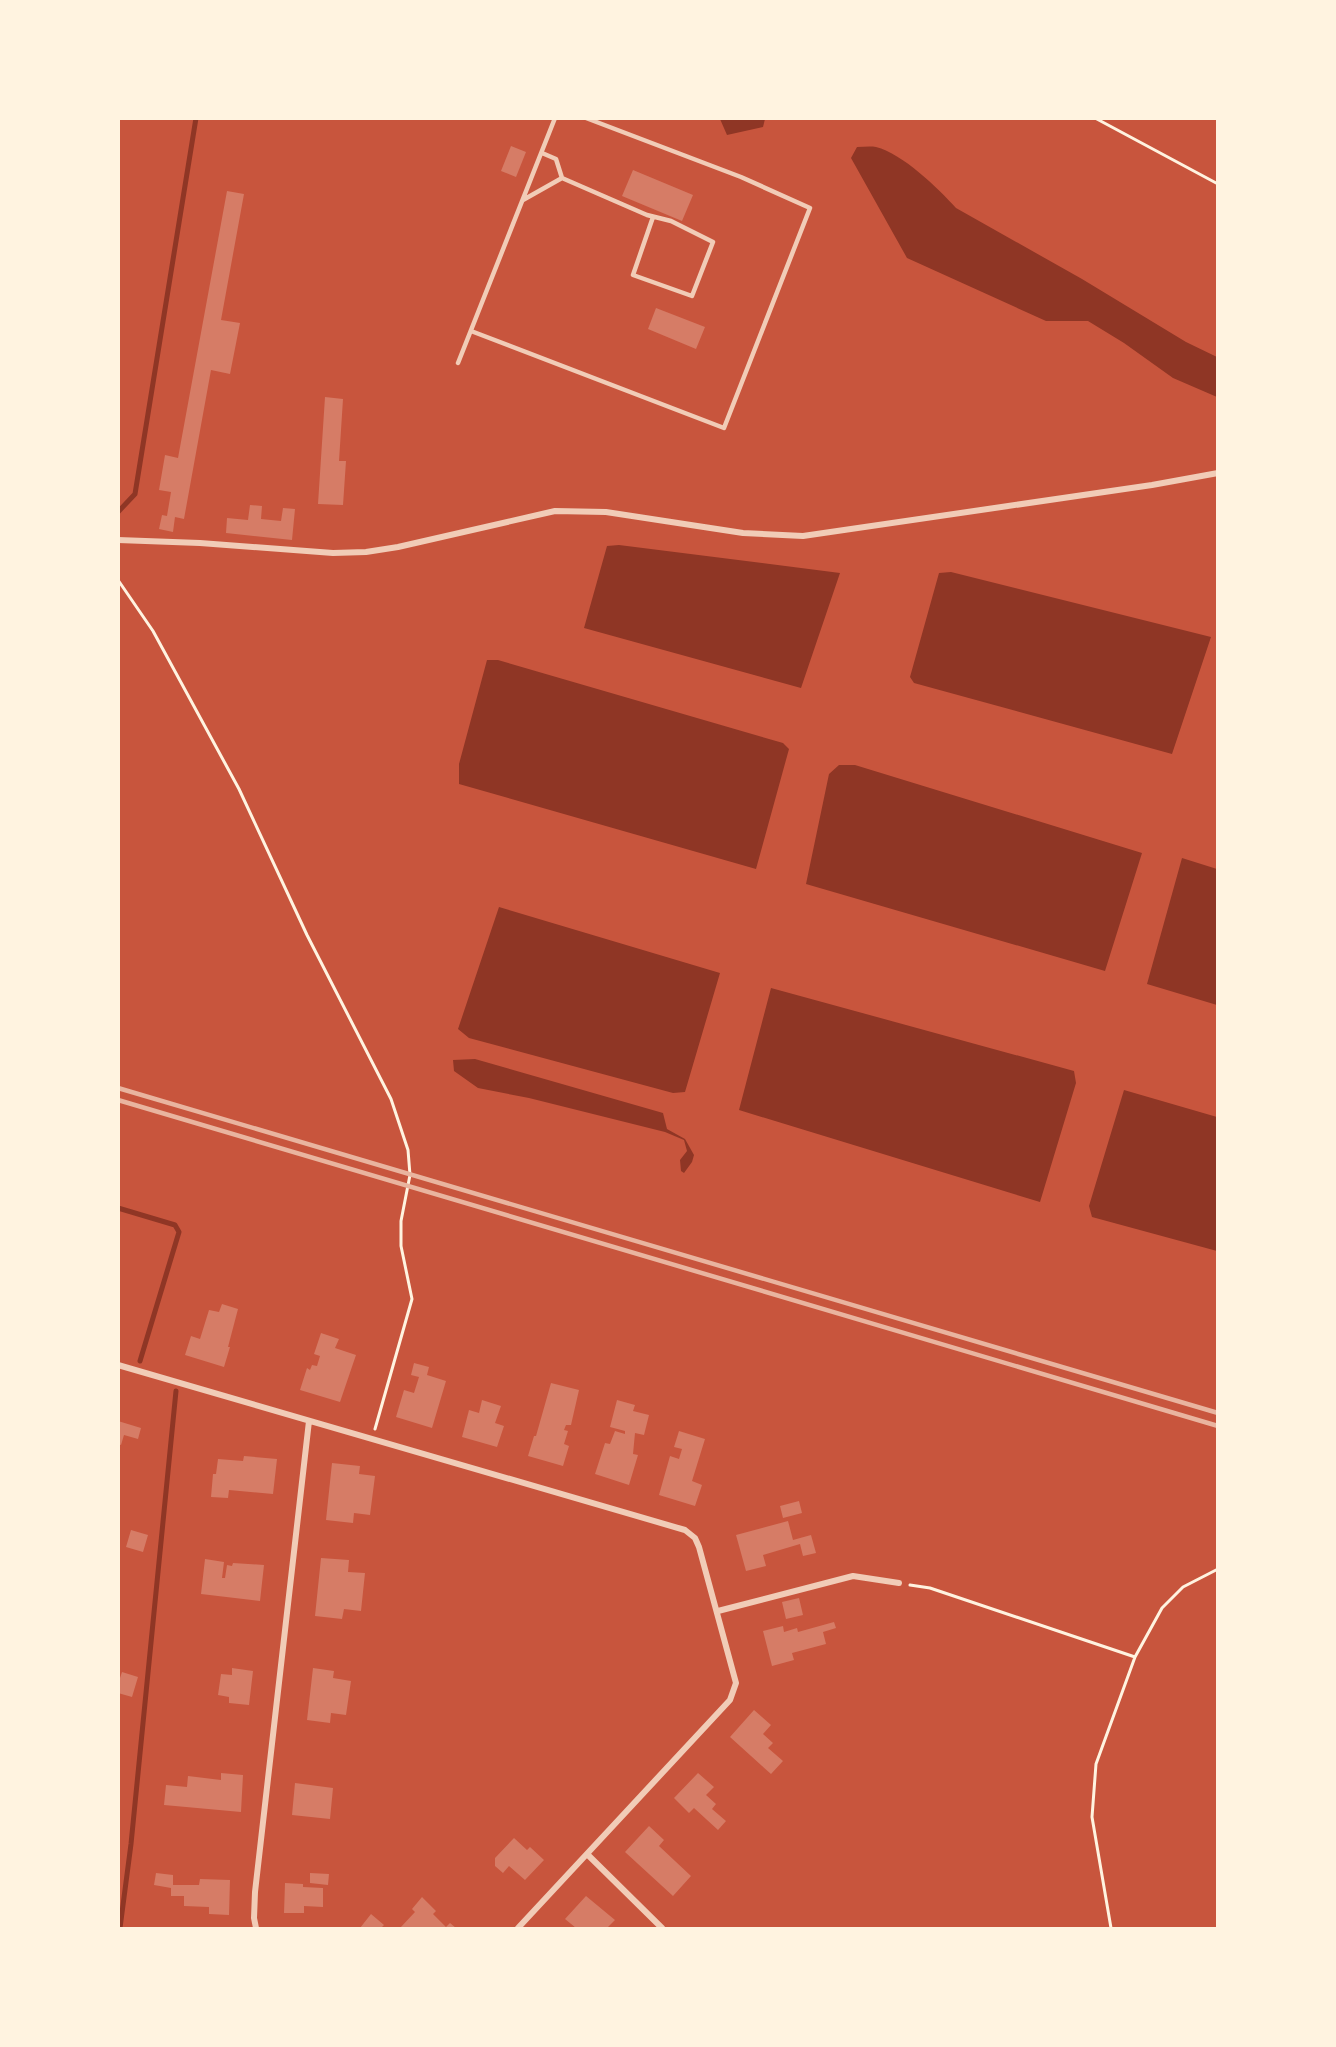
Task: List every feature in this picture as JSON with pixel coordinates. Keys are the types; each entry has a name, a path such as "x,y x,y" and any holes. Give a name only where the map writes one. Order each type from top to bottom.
{"street":[{"path":"118,540 200,543 333,553 366,552 398,547 555,511 606,512 743,533 803,536 1152,485 1218,473"},
{"path":"118,1365 685,1530 694,1538 699,1547 718,1611 735,1683 730,1700 518,1929"},
{"path":"256,1929 255,1892 309,1421"},
{"path":"718,1611 853,1576 899,1583"},
{"path":"587,1854 662,1929"}],"lane":[{"path":"458,363 555,118"},
{"path":"471,331 724,428 810,208 741,177 586,118"},
{"path":"542,153 556,159 562,178 653,217 671,221 713,242 692,296 633,275 653,217"},
{"path":"523,200 562,178"}],"path":[{"path":"1095,118 1218,184"},
{"path":"118,580 153,631 239,789 307,935 391,1099 408,1150 410,1175 400,1221 401,1246 412,1299 372,1439"},
{"path":"1112,1929 1092,1817 1095,1764 1135,1657 1162,1608 1183,1587 1218,1569"},
{"path":"899,1583 930,1588 1135,1657"}],"shaded area":[{"path":"720,119 765,119 763,127 727,135"},
{"path":"857,147 876,147 897,157 930,182 956,208 1082,279 1186,342 1217,357 1217,397 1173,378 1088,321 1046,321 907,258 851,158"},
{"path":"619,545 840,573 801,688 584,628 607,546"},
{"path":"951,572 1211,637 1172,754 914,683 910,677 939,573"},
{"path":"487,660 498,660 783,743 789,749 756,869 459,784 459,764"},
{"path":"839,765 855,765 1142,853 1105,971 806,884 829,774"},
{"path":"1182,858 1217,869 1217,1005 1147,984"},
{"path":"499,907 720,973 685,1092 673,1093 469,1038 458,1029"},
{"path":"771,988 1074,1071 1076,1083 1040,1202 739,1110"},
{"path":"475,1059 663,1113 667,1129 685,1139 694,1155 692,1162 684,1173 681,1171 680,1160 687,1151 684,1140 665,1132 529,1098 478,1088 454,1071 453,1060"},
{"path":"1124,1090 1217,1117 1217,1251 1092,1217 1089,1206"}],"building":[{"path":"511,146 526,152 516,177 501,171"},
{"path":"633,170 693,195 682,221 622,196"},
{"path":"227,191 244,194 221,320 240,323 230,374 211,370 184,519 175,517 173,532 159,529 162,515 167,516 171,492 159,490 165,455 178,458"},
{"path":"656,308 705,327 696,349 648,329"},
{"path":"325,397 343,399 339,461 346,461 343,505 318,504"},
{"path":"250,505 262,506 261,519 281,521 283,508 295,509 292,540 226,533 227,518 248,520"},
{"path":"222,1304 238,1309 224,1367 185,1355 191,1336 200,1339 209,1310 219,1312"},
{"path":"321,1333 339,1339 335,1348 356,1355 340,1402 300,1390 307,1368 310,1370 312,1365 317,1366 320,1356 314,1354"},
{"path":"414,1363 429,1367 427,1375 446,1381 432,1428 396,1417 404,1390 414,1393 419,1377 411,1375"},
{"path":"551,1383 579,1390 571,1425 566,1425 564,1430 568,1431 564,1444 569,1446 563,1466 528,1456"},
{"path":"482,1400 501,1406 495,1423 504,1426 497,1447 462,1437 469,1410 479,1413"},
{"path":"617,1400 635,1405 633,1411 649,1415 644,1435 635,1433 633,1454 638,1455 629,1485 595,1474 605,1443 610,1444 615,1431 625,1434 625,1431 610,1427"},
{"path":"118,1421 141,1428 138,1439 124,1435 121,1445 118,1444"},
{"path":"679,1431 705,1439 692,1481 702,1485 695,1506 659,1495 670,1456 679,1459 682,1449 674,1447"},
{"path":"244,1456 277,1459 273,1494 229,1490 228,1498 211,1497 213,1474 216,1474 218,1459 243,1461"},
{"path":"332,1463 360,1466 359,1474 375,1476 370,1515 354,1513 353,1523 326,1520"},
{"path":"799,1501 802,1513 783,1518 780,1506"},
{"path":"788,1521 793,1540 811,1535 816,1553 803,1556 800,1544 763,1555 766,1566 746,1571 736,1535"},
{"path":"131,1530 148,1535 143,1552 126,1547"},
{"path":"321,1558 349,1560 348,1572 365,1573 361,1611 344,1609 342,1619 315,1616"},
{"path":"205,1559 224,1562 222,1578 225,1578 227,1565 232,1566 233,1563 264,1565 260,1601 201,1594"},
{"path":"799,1598 803,1615 786,1619 782,1602"},
{"path":"834,1622 836,1628 823,1632 826,1644 792,1653 794,1660 772,1666 763,1631 783,1626 784,1632 797,1628 798,1632"},
{"path":"232,1668 253,1671 249,1705 229,1703 229,1697 218,1695 221,1674 232,1675"},
{"path":"313,1668 334,1671 333,1678 351,1681 346,1715 331,1713 330,1723 307,1720"},
{"path":"122,1672 138,1677 132,1697 118,1693"},
{"path":"754,1710 771,1725 763,1734 773,1743 768,1748 783,1761 771,1774 730,1737"},
{"path":"221,1773 243,1775 241,1812 164,1805 166,1785 187,1787 188,1776 221,1780"},
{"path":"698,1773 714,1787 706,1795 716,1804 712,1809 726,1821 718,1830 694,1808 689,1813 674,1798"},
{"path":"295,1783 333,1788 330,1819 292,1815"},
{"path":"649,1826 664,1840 659,1846 691,1876 673,1896 625,1852"},
{"path":"514,1838 527,1850 530,1847 544,1860 525,1880 509,1866 503,1873 495,1866 495,1858"},
{"path":"156,1873 173,1875 173,1885 199,1885 200,1879 230,1880 229,1915 209,1914 209,1907 184,1906 184,1896 171,1896 171,1888 154,1885"},
{"path":"310,1873 329,1874 328,1885 310,1883"},
{"path":"285,1883 323,1888 323,1907 304,1906 304,1913 284,1913"},
{"path":"586,1896 615,1920 607,1928 576,1928 565,1919"},
{"path":"422,1897 436,1911 433,1914 446,1927 450,1923 456,1928 400,1928 415,1912 412,1909"},
{"path":"371,1914 384,1925 381,1928 360,1928"}],"waterway":[{"path":"118,512 135,494 196,118"},
{"path":"118,1208 175,1225 179,1232 140,1361"},
{"path":"120,1928 131,1844 176,1391"}],"railway":[{"path":"118,1088 1218,1413"},
{"path":"118,1100 1218,1426"}]}
